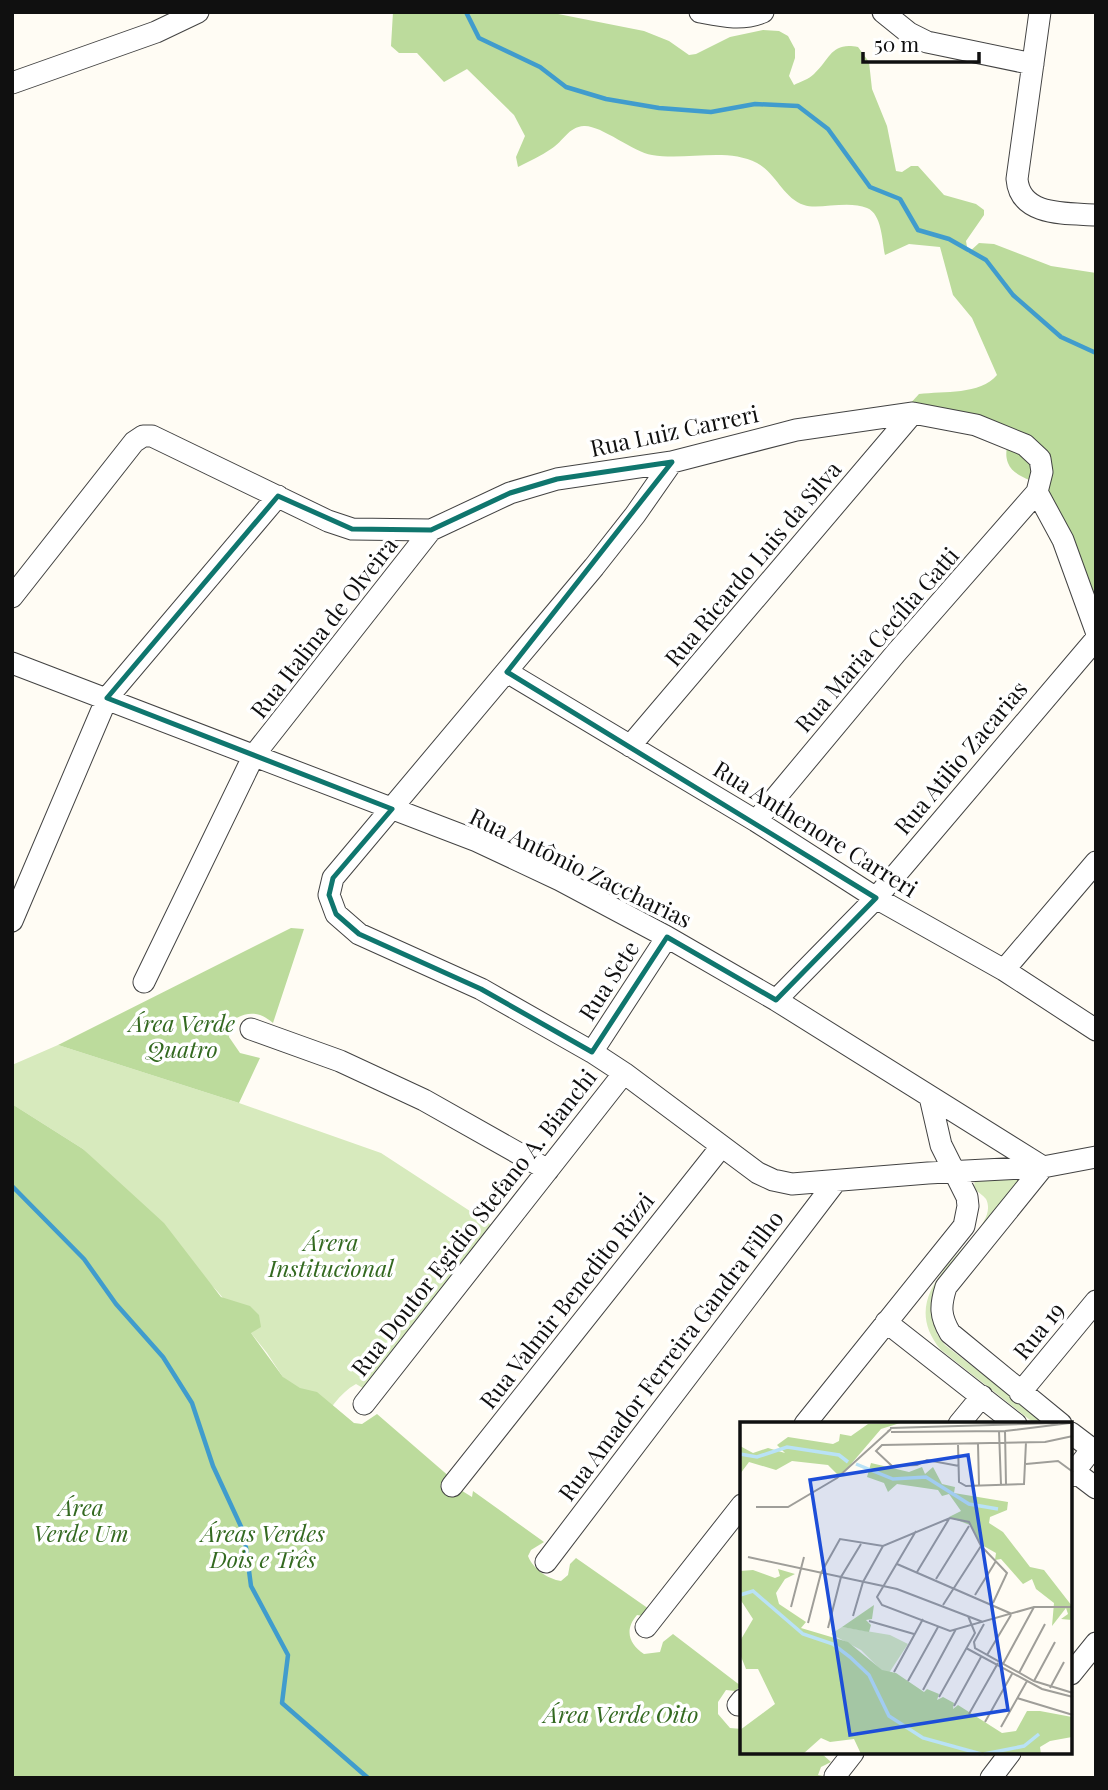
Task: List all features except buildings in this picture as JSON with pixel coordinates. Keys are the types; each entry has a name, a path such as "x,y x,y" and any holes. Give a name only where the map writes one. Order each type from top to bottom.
{"street":[{"path":"12,83 156,32 198,12"},
{"path":"700,12 747,18 763,12"},
{"path":"883,12 909,33 927,42 1033,64"},
{"path":"1040,12 1017,179 1018,190 1023,199 1034,206 1096,215"},
{"name":"Rua Luiz Carreri","path":"12,597 143,439 278,496 328,522 352,529 431,530 510,494 557,479 672,462 796,430 914,414 976,425 1025,445 1040,459 1042,472 1037,492"},
{"name":"Rua Ricardo Luis da Silva","path":"630,746 914,414"},
{"path":"672,462 594,567 333,878 329,895 336,914 359,933 481,989 592,1052 721,1147 758,1173 773,1180 792,1184 952,1171 1044,1167 1096,1157"},
{"path":"1037,492 1063,540 1096,631"},
{"name":"Rua Maria Cecília Gatti","path":"756,821 896,653 1037,492"},
{"path":"12,920 107,698 278,496"},
{"name":"Rua Italina de Olveira","path":"144,982 254,755 431,530"},
{"name":"Rua Atilio Zacarias","path":"776,1000 876,898 1096,639"},
{"name":"Rua Antônio Zaccharias","path":"12,663 501,852 560,880 667,937 776,1000 1044,1167"},
{"name":"Rua Anthenore Carreri","path":"507,672 756,821 876,898 1004,970 1096,1030"},
{"path":"1004,970 1096,862"},
{"name":"Rua Sete","path":"592,1052 667,937"},
{"path":"251,1029 340,1061 424,1100 548,1170"},
{"name":"Rua Doutor Egidio Stefano A. Bianchi","path":"365,1404 624,1073"},
{"path":"807,1422 964,1226 967,1197 941,1145 930,1097"},
{"name":"Rua Valmir Benedito Rizzi","path":"452,1486 721,1147"},
{"path":"1044,1167 946,1287 941,1303 942,1319 950,1333 1058,1422"},
{"name":"Rua Amador Ferreira Gandra Filho","path":"546,1562 836,1181"},
{"name":"Rua 19","path":"1020,1393 1096,1301"},
{"path":"886,1322 1014,1422"},
{"path":"962,1422 982,1396"},
{"path":"1073,1434 1094,1450 1073,1471"},
{"path":"1073,1473 1096,1488"},
{"path":"646,1628 740,1507"},
{"path":"1073,1672 1096,1643"},
{"path":"835,1776 851,1755"},
{"path":"991,1778 1008,1755"}],"highlighted area":[{"path":"672,462 507,672 876,898 776,1000 667,937 592,1052 481,989 359,934 336,914 329,895 333,878 392,809 107,698 278,496 352,529 431,530 510,493 557,479"}],"green space":[{"path":"393,12 548,12 644,31 669,41 689,55 730,37 763,30 779,31 788,36 795,49 789,76 794,85 812,76 837,49 858,47 869,62 872,89 887,126 896,171 902,172 911,166 918,166 944,195 976,204 984,210 984,215 966,241 968,253 979,243 994,244 1051,266 1096,273 1096,624 1049,538 1043,485 1023,477 1010,467 1005,444 999,435 974,436 921,422 908,406 919,394 971,389 997,375 972,318 953,295 940,247 909,244 885,255 876,216 867,208 851,205 804,205 791,197 764,168 745,158 719,155 652,155 591,127 574,129 551,149 518,167 516,157 525,136 514,115 467,69 444,82 417,53 399,53 391,46"},
{"name":"Área Verde Quatro","path":"291,928 304,929 273,1023 263,1016 253,1014 242,1015 231,1021 229,1037 240,1053 260,1058 239,1103 58,1045"},
{"name":"Árera Institucional","path":"58,1045 239,1103 381,1153 496,1228 368,1391 356,1384 350,1388 316,1427 267,1353 218,1292 83,1149 12,1104 12,1065"},
{"path":"12,1104 83,1149 164,1223 221,1297 250,1306 259,1315 261,1327 251,1333 283,1377 300,1388 317,1392 354,1423 362,1424 377,1414 451,1478 440,1486 459,1489 472,1497 473,1491 544,1542 531,1550 528,1556 533,1565 546,1576 561,1581 568,1575 570,1564 576,1558 649,1609 644,1616 637,1615 630,1631 635,1646 644,1654 660,1652 663,1642 673,1634 740,1685 735,1691 726,1690 718,1702 718,1714 730,1728 740,1729 740,1755 823,1755 831,1762 821,1767 818,1775 834,1778 12,1778"},
{"path":"975,1176 1022,1179 934,1320 937,1334 945,1345 1044,1422 1032,1422 941,1350 927,1326 927,1303 935,1282 979,1229 987,1214 986,1199 974,1189"}],"waterway":[{"path":"466,12 479,38 540,67 566,87 606,99 659,108 711,112 755,104 798,106 828,129 870,187 900,199 918,230 949,239 986,260 1013,295 1061,337 1096,353"},
{"path":"12,1186 84,1259 116,1304 163,1357 192,1403 213,1466 244,1533 251,1586 288,1655 282,1703 368,1778"}],"park label":[{"name":"Área Verde Um","path":"81,1519"},
{"name":"Áreas Verdes Dois e Três","path":"263,1545"},
{"name":"Área Verde Oito","path":"621,1713"}]}
